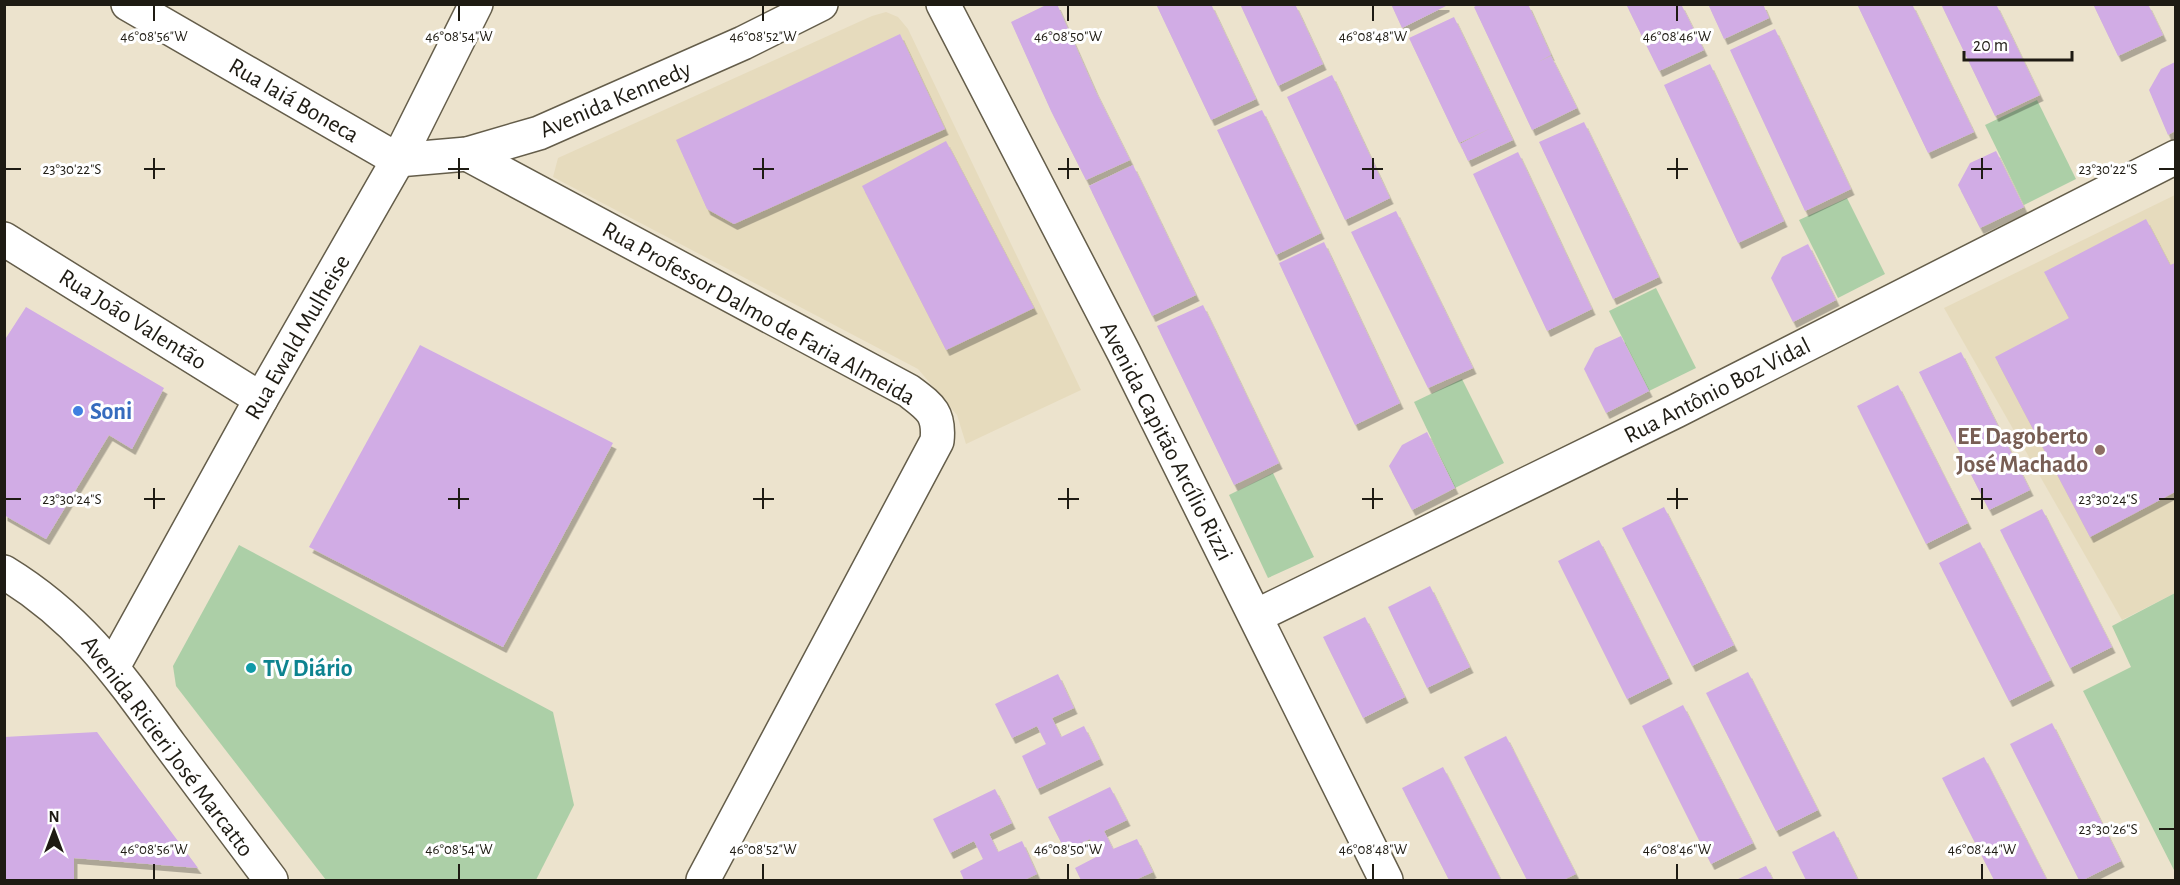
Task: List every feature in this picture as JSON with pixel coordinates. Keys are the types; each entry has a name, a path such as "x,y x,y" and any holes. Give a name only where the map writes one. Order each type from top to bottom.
{"street":[{"name":"Rua Iaiá Boneca","path":"128,4 398,160"},
{"name":"Rua Ewald Mulheise","path":"113,667 261,399 398,160 476,4"},
{"name":"Avenida Kennedy","path":"398,160 467,154 538,133 742,43 821,4"},
{"name":"Avenida Capitão Arcílio Rizzi","path":"943,4 1256,616 1386,880"},
{"name":"Rua Professor Dalmo de Faria Almeida","path":"467,154 909,392 931,408 938,425 937,441 704,880"},
{"name":"Rua Antônio Boz Vidal","path":"1256,616 1686,406 2175,157"},
{"name":"Rua João Valentão","path":"4,239 261,399"},
{"name":"Avenida Ricieri José Marcatto","path":"4,572 73,622 113,667 271,880"}],"shaded area":[{"path":"886,12 898,17 908,29 1081,390 966,444 957,415 918,369 553,177 558,158 872,16"},
{"name":"EE Dagoberto José Machado","path":"2175,195 2175,593 2122,620 1944,308"}],"green space":[{"path":"2037,100 2076,179 2024,205 1985,125"},
{"path":"1847,198 1885,274 1838,298 1799,220"},
{"path":"1656,288 1696,368 1649,391 1609,311"},
{"path":"1462,379 1504,463 1455,488 1414,402"},
{"path":"1273,473 1314,557 1268,578 1229,495"},
{"path":"239,545 553,712 574,805 536,880 326,880 176,686 173,666"},
{"path":"2175,593 2175,872 2083,691 2131,667 2112,626"}],"building":[{"path":"1048,4 1057,4 1095,90 1130,160 1086,180 1051,111 1011,22"},
{"path":"1156,4 1211,4 1256,99 1211,120"},
{"path":"1240,4 1295,4 1323,64 1278,86"},
{"path":"1391,4 1446,4 1446,6 1402,28"},
{"path":"1479,4 1528,4 1551,55 1538,62 1551,56 1577,108 1532,130 1474,7"},
{"path":"1626,4 1681,4 1704,50 1659,71"},
{"path":"1708,4 1763,4 1769,18 1724,39"},
{"path":"1857,4 1912,4 1974,132 1928,153"},
{"path":"1941,4 1996,4 2040,95 1995,116"},
{"path":"2093,4 2148,4 2163,35 2118,56"},
{"path":"1454,17 1513,140 1468,161 1460,144 1489,129 1459,143 1409,38"},
{"path":"1775,29 1851,189 1805,211 1730,50"},
{"path":"900,34 945,129 734,224 707,209 676,140"},
{"path":"2175,62 2175,131 2168,135 2149,90 2161,69"},
{"path":"1710,64 1784,221 1738,243 1664,85"},
{"path":"1332,75 1390,198 1345,220 1287,97"},
{"path":"1262,110 1321,233 1276,255 1217,130"},
{"path":"1584,122 1659,277 1613,299 1539,142"},
{"path":"946,141 1034,308 946,350 862,186"},
{"path":"1996,151 2024,207 1980,228 1958,185 1970,163"},
{"path":"1518,152 1592,309 1547,331 1473,174"},
{"path":"1133,165 1196,295 1152,316 1089,186"},
{"path":"1396,211 1473,368 1428,388 1351,232"},
{"name":"EE Dagoberto José Machado","path":"2146,219 2170,265 2175,263 2175,492 2090,537 1995,357 2069,318 2044,272"},
{"path":"1324,242 1400,403 1355,425 1279,263"},
{"path":"1808,244 1836,300 1793,322 1771,278 1782,257"},
{"path":"1203,305 1279,463 1234,485 1157,326"},
{"name":"Soni","path":"26,307 164,388 132,449 109,435 46,539 4,515 4,341"},
{"path":"1621,336 1649,391 1606,413 1584,369 1595,348"},
{"path":"420,345 613,443 503,647 309,547"},
{"path":"1961,352 2030,490 1989,510 1919,372"},
{"path":"1898,385 1968,523 1926,544 1857,406"},
{"path":"1427,432 1455,488 1412,510 1389,466 1402,445"},
{"path":"1664,507 1734,645 1692,666 1622,528"},
{"path":"2042,509 2112,647 2070,668 2000,530"},
{"path":"1599,540 1669,678 1627,699 1558,561"},
{"path":"1980,542 2051,680 2009,701 1939,563"},
{"path":"1430,586 1470,667 1427,688 1388,607"},
{"path":"1365,617 1405,697 1363,718 1323,637"},
{"path":"1748,672 1818,810 1776,831 1706,693"},
{"path":"1058,674 1074,708 1052,718 1061,737 1084,726 1100,759 1037,789 1022,756 1046,744 1037,726 1012,738 995,704"},
{"path":"1683,705 1753,843 1711,864 1642,726"},
{"path":"2052,723 2121,861 2083,880 2079,880 2010,744"},
{"path":"97,732 198,868 74,858 74,880 4,880 4,737"},
{"path":"1506,736 1576,874 1563,880 1527,880 1464,757"},
{"path":"1984,757 2047,880 1994,880 1942,778"},
{"path":"1443,767 1501,880 1449,880 1402,788"},
{"path":"1110,787 1127,820 1104,831 1113,849 1137,839 1153,872 1135,880 1081,880 1075,868 1098,856 1090,839 1065,850 1048,817"},
{"path":"995,789 1012,823 989,834 998,852 1022,841 1037,874 1024,880 964,880 960,871 983,859 974,841 950,853 933,819"},
{"path":"1834,831 1858,880 1806,880 1792,852"},
{"path":"1766,866 1773,880 1736,880"}],"place":[{"name":"Soni","path":"78,411"},
{"name":"EE Dagoberto José Machado","path":"2100,450"},
{"name":"TV Diário","path":"251,668"}]}
